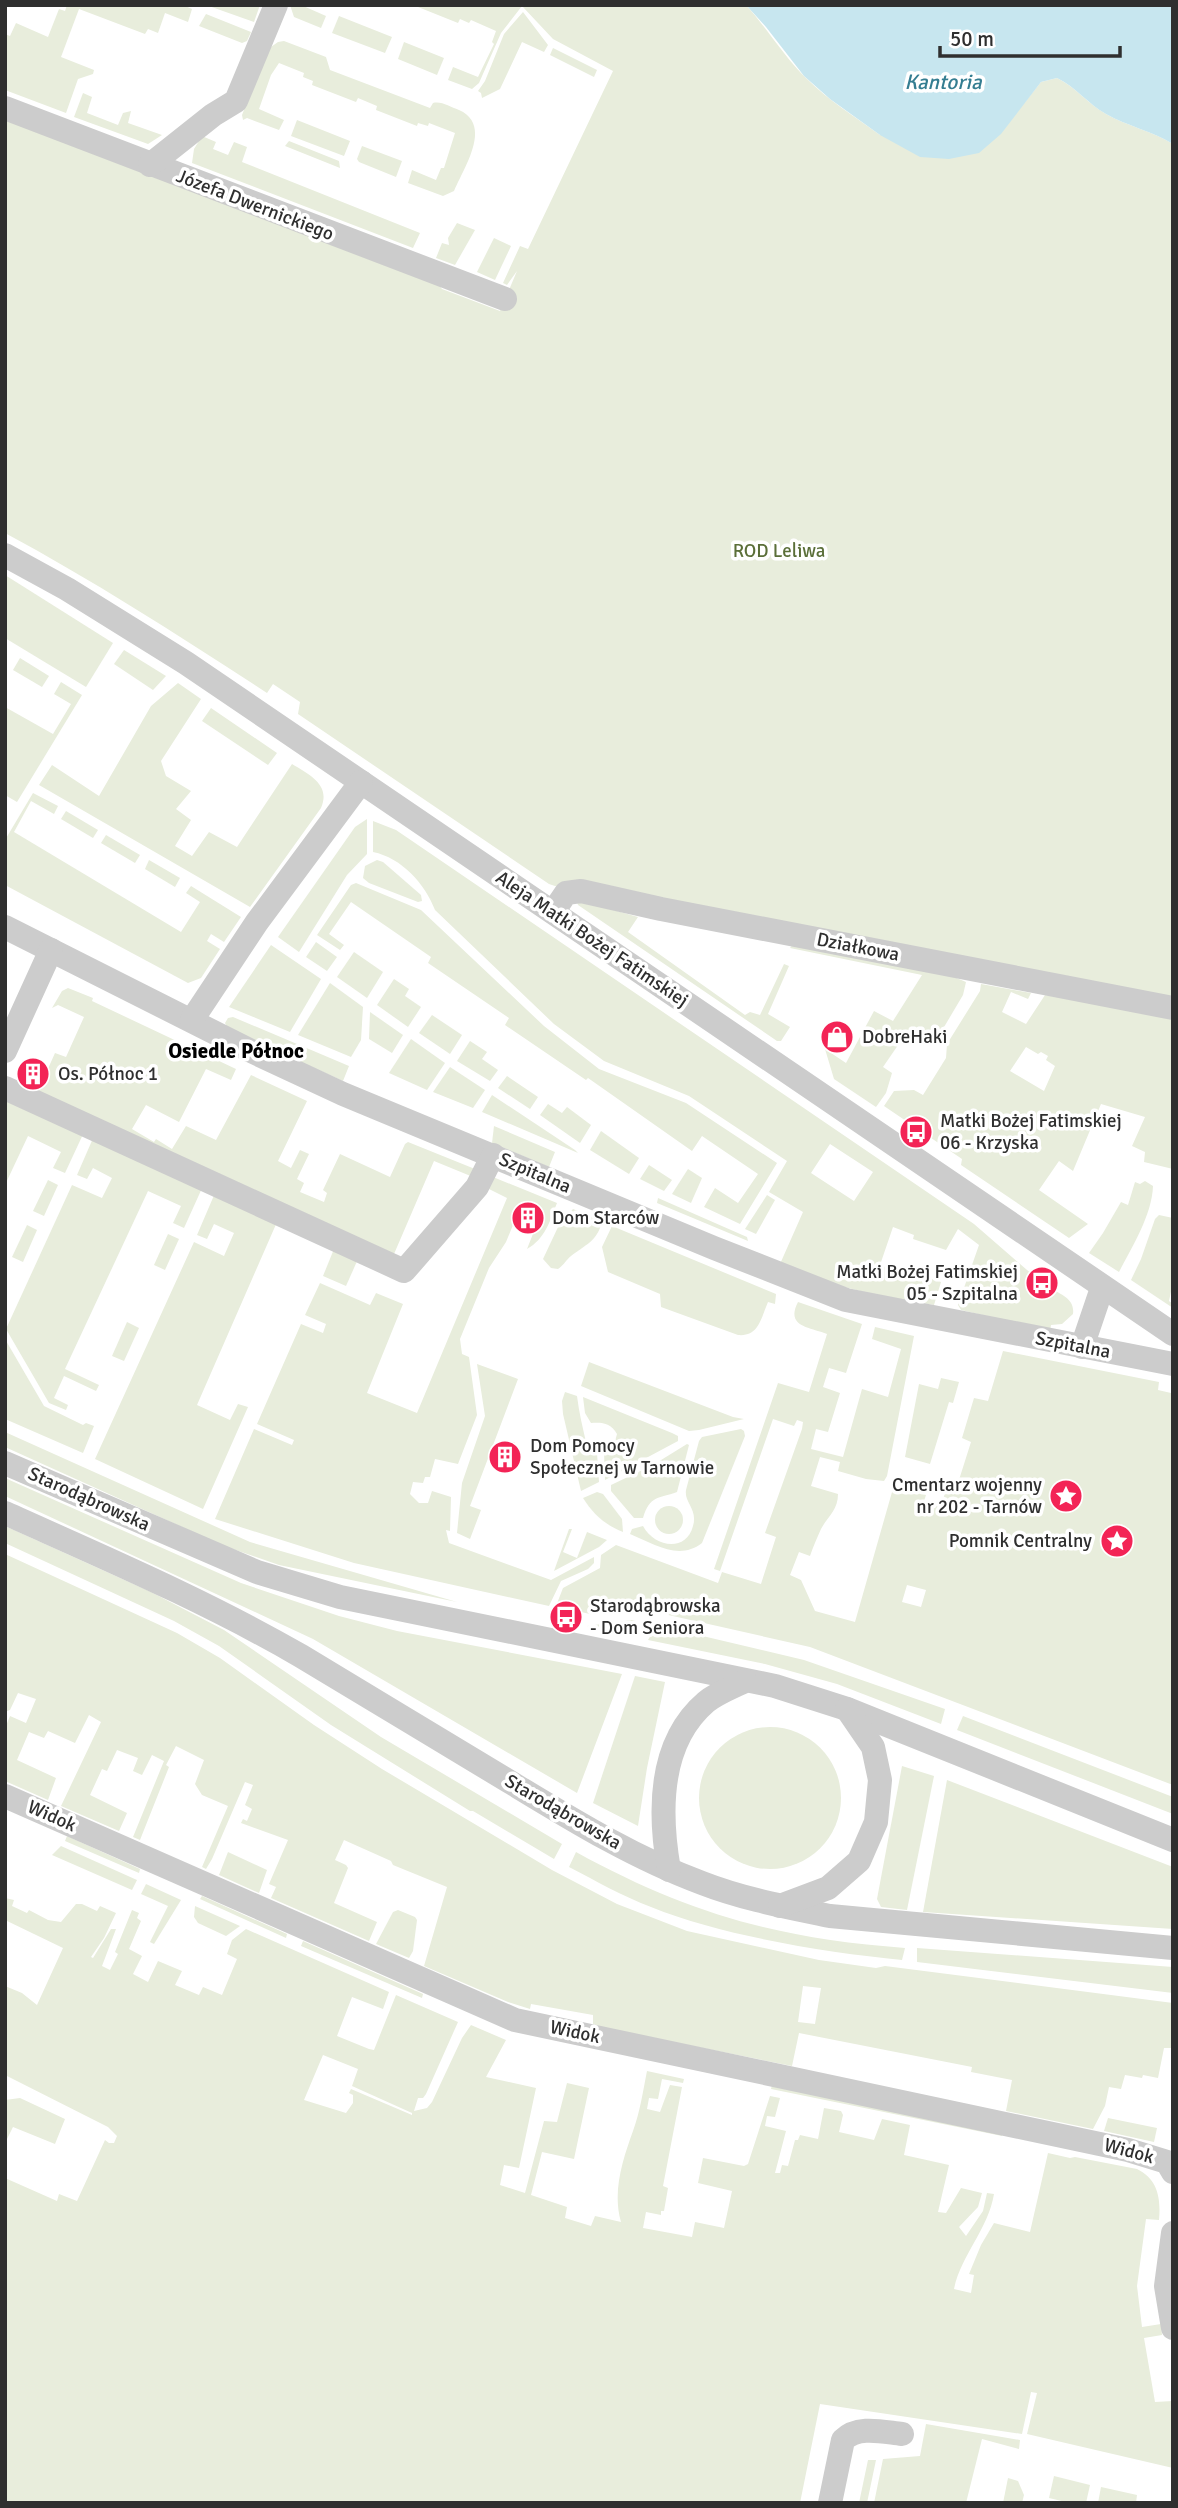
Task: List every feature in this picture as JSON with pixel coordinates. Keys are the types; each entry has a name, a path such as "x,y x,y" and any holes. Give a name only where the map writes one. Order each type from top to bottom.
{"street":[{"path":"149,165 213,115 236,101 276,5"},
{"name":"Józefa Dwernickiego","path":"5,108 505,299"},
{"name":"Aleja Matki Bożej Fatimskiej","path":"5,555 131,628 1173,1334"},
{"path":"192,1020 257,922 361,782"},
{"name":"Działkowa","path":"553,912 566,893 581,891 661,909 1173,1008"},
{"name":"Szpitalna","path":"5,928 343,1094 713,1248 846,1300 1173,1364"},
{"path":"5,1051 51,950"},
{"path":"5,1088 404,1271 477,1187 493,1155"},
{"path":"1082,1347 1102,1288"},
{"name":"Starodąbrowska","path":"5,1463 199,1549 269,1576 340,1597 775,1686 847,1709 1173,1840"},
{"name":"Starodąbrowska","path":"5,1513 172,1588 298,1654 576,1822 669,1870 705,1884 780,1906 830,1916 1173,1948"},
{"path":"669,1870 663,1836 666,1774 681,1734 691,1718 708,1700 745,1681"},
{"path":"780,1906 828,1888 859,1861 876,1822 880,1780 873,1747 847,1709"},
{"name":"Widok","path":"5,1796 515,2020 1128,2150 1167,2162 1173,2172"},
{"path":"1173,2233 1166,2286 1173,2328"},
{"path":"830,2503 846,2436 862,2430 902,2434"}],"green space":[{"path":"67,5 183,5 192,9 188,22 165,13 158,33 148,29 145,34 79,9 61,57 94,70 93,74 78,79 66,113 5,90 5,34 10,36 16,23 48,37 59,9 65,11"},
{"path":"206,5 260,5 254,22"},
{"path":"290,5 301,5 326,16 321,28 294,17"},
{"name":"ROD Leliwa","path":"418,5 746,5 806,78 832,101 880,135 1025,102 1041,82 1057,78 1106,114 1173,144 1173,998 549,884 298,714 300,702 273,684 267,693 105,590 5,533 5,119 439,285 442,289 500,311 517,271 507,285 503,283 520,246 528,249 613,71 553,39 522,6 501,33 479,83 472,89 448,80 453,67 478,77 494,44 492,42 496,31 471,20 469,23 460,19 458,23"},
{"path":"523,12 548,45 544,52 522,42 500,89 482,98 478,91 485,81 504,34"},
{"path":"206,14 251,32 247,41 242,43 199,26"},
{"path":"339,16 392,37 385,53 332,33"},
{"path":"284,41 326,57 330,70 430,108 433,103 443,104 469,117 474,126 473,147 454,191 443,196 408,183 412,170 436,180 441,168 444,168 455,133 429,123 428,126 418,123 417,126 376,110 377,106 358,98 356,102 312,85 313,81 303,77 304,73 279,63 271,75 259,109 284,120 279,130 247,118 243,120 242,115 268,49"},
{"path":"404,42 444,58 437,75 398,59"},
{"path":"553,48 597,70 594,77 550,55"},
{"path":"83,93 92,97 87,113 118,125 123,113 131,111 128,123 162,135 148,144 74,117"},
{"path":"297,120 350,141 344,156 291,136"},
{"path":"202,136 216,142 213,149 228,155 234,142 247,147 242,162 420,233 413,248 192,163 194,149"},
{"path":"289,141 339,161 340,168 285,146"},
{"path":"362,146 402,161 396,177 359,162 357,159"},
{"path":"457,223 475,230 455,265 436,258 442,243 449,245 448,238"},
{"path":"494,238 511,246 495,280 477,272"},
{"path":"5,575 113,643 86,687 5,638"},
{"path":"124,650 166,676 153,690 114,664"},
{"path":"20,658 49,676 42,687 13,670"},
{"path":"61,682 82,695 17,802 5,795 5,707 53,734 71,704 54,694"},
{"path":"178,683 201,699 161,761 166,776 191,791 176,809 191,820 175,846 192,856 209,832 237,847 292,764 317,782 323,793 321,808 250,907 39,785 52,765 99,796 151,706"},
{"path":"211,708 277,753 268,765 202,721"},
{"path":"33,793 58,806 54,814 31,801 14,832 181,932 200,902 186,893 191,886 241,917 224,942 211,934 207,941 220,949 201,978 188,983 5,885 5,840"},
{"path":"66,811 98,830 93,838 61,819"},
{"path":"367,819 367,854 347,875 299,952 278,937 355,827"},
{"path":"373,821 396,830 974,1224 1034,1276 1032,1280 1067,1298 1072,1305 1073,1314 1062,1324 1051,1325 1050,1331 961,1310 958,1305 979,1245 958,1229 946,1250 913,1239 914,1235 893,1227 880,1265 901,1273 903,1269 941,1282 934,1305 836,1285 780,1264 803,1212 769,1192 787,1161 689,1096 604,1061 554,1024 435,910 419,882 403,866 373,852","holes":["830,1144 873,1172 854,1201 811,1173"]},
{"path":"106,835 140,855 135,863 101,843"},
{"path":"149,860 180,878 175,887 145,869"},
{"path":"377,860 383,862 421,895 422,901 418,902 369,883 363,878 365,866"},
{"path":"356,883 421,910 544,1026 599,1069 686,1103 777,1163 740,1224 704,1207 715,1188 738,1203 758,1174 702,1136 692,1151 588,1078 586,1080 505,1025 509,1018 428,963 431,957 351,902 329,934 344,945 340,950 317,935 351,885"},
{"path":"582,901 638,917 628,932 745,1015 750,1012 760,1015 784,964 789,966 768,1014 790,1027 781,1041 777,1041 578,905 577,902"},
{"path":"316,942 337,957 327,971 306,957"},
{"path":"794,943 938,970 966,982 963,995 934,1044 922,1046 905,1035 883,1067 892,1073 886,1093 876,1107 834,1079 825,1049 846,1063 874,1011 893,1021 922,975 790,948"},
{"path":"271,945 321,979 290,1032 229,1007"},
{"path":"354,952 383,972 367,998 337,977"},
{"path":"394,979 409,989 405,996 421,1007 408,1027 377,1005"},
{"path":"330,983 363,1007 361,1040 351,1057 298,1035"},
{"path":"981,984 1031,993 1028,999 1011,992 1002,1012 1026,1024 1045,995 1173,1014 1173,1169 1144,1162 1145,1152 1132,1146 1145,1117 1101,1104 1073,1171 1059,1161 1039,1190 1088,1224 1069,1238 961,1165 962,1159 884,1106 894,1091 914,1090 923,1095 946,1058 947,1044 980,991","holes":["1026,1047 1038,1054 1041,1052 1048,1056 1046,1060 1055,1066 1044,1091 1010,1071"]},
{"path":"68,988 236,1069 231,1080 206,1069 179,1122 146,1105 132,1129 154,1142 156,1139 172,1149 186,1126 216,1140 251,1075 307,1101 278,1161 291,1168 300,1150 309,1154 297,1179 304,1183 300,1192 324,1202 327,1193 323,1190 340,1154 390,1177 408,1142 475,1169 473,1177 434,1161 394,1254 38,1091 55,1053 66,1057 84,1017 58,1005 52,1008 62,991"},
{"path":"370,1012 403,1035 392,1053 369,1039"},
{"path":"432,1015 462,1035 450,1054 419,1033"},
{"path":"233,1017 349,1066 343,1081 228,1029 225,1023 228,1018"},
{"path":"411,1039 445,1063 427,1090 389,1073"},
{"path":"470,1041 487,1052 482,1059 498,1070 490,1081 457,1061"},
{"path":"450,1067 485,1090 473,1108 433,1092"},
{"path":"507,1076 538,1097 530,1109 498,1088"},
{"path":"5,1095 85,1130 65,1173 53,1168 61,1152 28,1136 5,1185"},
{"path":"492,1095 575,1150 578,1153 482,1112"},
{"path":"548,1104 562,1113 567,1107 591,1125 580,1143 540,1115"},
{"path":"494,1126 555,1152 549,1167 492,1143"},
{"path":"601,1131 639,1158 629,1174 590,1150"},
{"path":"94,1136 203,1186 184,1228 173,1223 181,1206 148,1191 65,1369 99,1385 96,1391 64,1376 54,1398 68,1405 66,1410 49,1403 6,1329 72,1185 102,1198 112,1178 93,1168 87,1179 77,1175"},
{"path":"649,1165 672,1180 664,1191 640,1179"},
{"path":"688,1169 702,1178 691,1203 672,1194"},
{"path":"493,1177 557,1203 543,1235 527,1249 542,1211 522,1203 506,1242 489,1268 460,1339 462,1354 469,1357 477,1415 458,1464 435,1459 430,1477 425,1477 423,1483 413,1482 410,1494 419,1503 428,1503 432,1491 451,1497 450,1531 446,1530 449,1543 551,1580 594,1557 594,1563 588,1569 561,1581 549,1606 354,1563 215,1519 254,1429 292,1445 294,1440 257,1424 301,1324 323,1333 326,1324 305,1315 320,1283 370,1305 376,1293 403,1304 367,1393 417,1413 507,1198 485,1187"},
{"path":"48,1180 58,1185 44,1216 33,1211"},
{"path":"1145,1181 1153,1186 1149,1208 1119,1272 1089,1253 1121,1202 1128,1205 1135,1182 1140,1184"},
{"path":"215,1193 277,1222 197,1405 230,1420 238,1404 248,1407 203,1509 95,1459 194,1242 224,1256 234,1233 214,1224 207,1239 197,1235"},
{"path":"767,1195 775,1200 756,1234 745,1229"},
{"path":"658,1198 747,1237 748,1241 657,1203"},
{"path":"573,1209 602,1221 600,1228 590,1242 558,1269 551,1268 543,1259 559,1225"},
{"path":"1159,1215 1173,1218 1173,1282 1169,1301 1173,1308 1131,1280"},
{"path":"27,1225 37,1230 23,1262 12,1257"},
{"path":"612,1226 776,1294 775,1304 768,1302 755,1330 745,1335 738,1335 661,1307 660,1294 608,1272 602,1247"},
{"path":"168,1234 179,1239 165,1270 154,1265"},
{"path":"334,1249 358,1259 346,1286 323,1276"},
{"path":"798,1302 862,1324 846,1373 829,1368 823,1387 840,1393 828,1432 816,1429 811,1449 843,1457 862,1389 888,1397 901,1349 872,1339 875,1327 914,1336 887,1476 884,1481 866,1479 838,1471 840,1462 820,1457 811,1486 838,1494 838,1500 821,1529 810,1556 799,1552 790,1575 801,1580 815,1611 855,1622 894,1485 926,1495 924,1501 941,1506 949,1480 958,1483 971,1442 962,1438 974,1398 988,1401 1003,1351 1159,1382 1158,1390 1171,1393 1173,1387 1173,1785 810,1647 655,1612 627,1610 594,1615 556,1606 563,1588 600,1568 601,1555 616,1545 718,1583 722,1572 761,1584 776,1537 765,1533 802,1429 803,1422 797,1420 794,1426 773,1419 720,1571 714,1569 778,1383 809,1392 827,1334 801,1325 795,1317","holes":["907,1585 926,1590 921,1607 902,1602"]},
{"path":"127,1322 139,1328 124,1361 112,1356"},
{"path":"5,1339 44,1406 83,1425 86,1423 94,1426 83,1453 5,1419"},
{"path":"589,1362 744,1419 689,1431 581,1386"},
{"path":"477,1364 518,1379 470,1506 481,1510 470,1539 457,1533 462,1483 485,1416"},
{"path":"941,1378 959,1382 953,1403 949,1402 930,1464 905,1457 919,1384 938,1389"},
{"path":"565,1392 577,1396 587,1446 597,1453 599,1482 581,1491 563,1414 562,1401"},
{"path":"583,1397 672,1433 678,1436 678,1441 605,1480 604,1453 613,1449 617,1434 606,1424 591,1423 585,1413"},
{"path":"741,1429 745,1436 702,1543 684,1551 675,1551 630,1534 632,1529 643,1526 654,1539 662,1542 670,1544 684,1540 689,1535 694,1520 686,1490 699,1441 702,1437"},
{"path":"5,1432 250,1542 457,1602 279,1565 224,1546 5,1447"},
{"path":"689,1445 677,1492 656,1499 649,1505 643,1518 634,1518 611,1491 611,1485 653,1465"},
{"path":"5,1478 241,1583 339,1616 397,1631 622,1674 577,1793 313,1639 5,1496"},
{"path":"597,1492 603,1494 622,1519 623,1532 600,1518 583,1498"},
{"path":"669,1506 679,1510 683,1520 679,1530 669,1534 659,1530 655,1520 659,1510"},
{"path":"5,1526 151,1592 224,1630 381,1737 562,1844 554,1859 470,1811 331,1725 219,1646 174,1621 5,1543"},
{"path":"569,1529 572,1529 563,1552 577,1558 587,1532 607,1540 599,1547 554,1571"},
{"path":"5,1554 177,1633 220,1658 314,1725 382,1769 552,1870 617,1904 687,1931 819,1960 1173,2003 1173,2048 1164,2048 1158,2078 1125,2075 1121,2089 1109,2087 1105,2106 1093,2129 1006,2111 1012,2080 971,2072 972,2067 799,2033 792,2066 593,2026 593,2015 531,2004 530,2009 424,1966 447,1887 393,1865 391,1861 344,1840 335,1860 348,1868 334,1903 377,1922 369,1941 271,1898 276,1887 269,1884 288,1840 241,1823 243,1819 247,1821 252,1809 245,1805 253,1785 245,1782 206,1869 202,1867 228,1806 202,1795 195,1784 204,1760 176,1746 166,1765 169,1767 140,1840 133,1837 164,1761 152,1755 142,1775 133,1771 138,1758 117,1750 107,1771 102,1769 90,1795 127,1813 119,1831 61,1806 101,1722 89,1715 75,1743 48,1731 44,1738 29,1732 17,1760 56,1778 48,1800 5,1781 5,1728 10,1716 26,1723 36,1699 18,1693 10,1710 5,1712","holes":["803,1986 821,1988 815,2024 798,2022"]},
{"path":"636,1621 632,1637 587,1626"},
{"path":"656,1625 804,1660 945,1709 941,1724 837,1684 765,1664 648,1640"},
{"path":"635,1676 665,1682 638,1826 593,1803"},
{"path":"963,1716 1173,1797 1173,1814 957,1730"},
{"path":"770,1727 797,1733 820,1748 835,1771 841,1798 835,1825 820,1848 797,1863 770,1869 743,1863 720,1848 705,1825 699,1798 705,1771 720,1748 743,1733"},
{"path":"902,1766 934,1776 907,1910 881,1907 877,1899"},
{"path":"947,1780 1173,1867 1173,1929 923,1912"},
{"path":"67,1836 140,1869 139,1873 65,1841"},
{"path":"61,1846 137,1880 132,1890 52,1855"},
{"path":"228,1852 267,1870 259,1893 219,1875"},
{"path":"576,1852 656,1891 734,1920 816,1938 905,1948 902,1960 774,1941 679,1917 630,1898 569,1867"},
{"path":"146,1884 181,1900 154,1944 150,1942 168,1906 141,1894"},
{"path":"202,1896 287,1934 286,1938 200,1899"},
{"path":"5,1898 14,1900 12,1906 27,1913 29,1910 48,1920 61,1922 76,1904 97,1911 100,1906 116,1913 91,1957 93,1958 111,1929 116,1929 102,1966 110,1970 132,1910 139,1913 137,1918 141,1921 129,1949 142,1956 133,1974 148,1982 158,1961 182,1971 175,1985 199,1995 203,1987 222,1995 237,1959 227,1954 232,1940 246,1929 389,1992 383,2009 352,1997 337,2036 369,2049 374,2050 396,1995 458,2022 426,2094 423,2098 418,2098 414,2111 427,2108 432,2102 462,2038 471,2025 506,2040 486,2077 536,2088 519,2168 504,2165 500,2185 525,2193 544,2121 557,2122 567,2083 589,2088 574,2159 542,2152 531,2195 567,2207 565,2218 591,2226 595,2216 621,2222 618,2199 620,2175 638,2116 647,2071 684,2079 683,2083 662,2079 658,2099 649,2098 647,2109 660,2112 670,2085 682,2087 663,2186 668,2188 664,2211 661,2211 661,2215 646,2212 643,2228 692,2237 695,2222 724,2228 732,2191 698,2183 703,2158 744,2166 748,2164 770,2096 780,2098 775,2117 767,2116 765,2126 786,2131 775,2173 780,2173 782,2165 788,2166 795,2140 798,2140 800,2135 818,2139 824,2108 841,2111 843,2115 839,2132 874,2140 882,2119 910,2125 904,2155 949,2165 938,2212 946,2213 961,2188 982,2193 978,2207 959,2227 966,2236 983,2211 987,2193 994,2194 986,2219 962,2265 954,2289 971,2293 974,2275 969,2274 994,2223 1030,2232 1048,2153 1137,2169 1154,2184 1159,2205 1159,2220 1146,2219 1137,2286 1142,2327 1161,2324 1162,2335 1144,2338 1155,2402 1173,2401 1173,2468 1027,2434 1037,2393 1031,2392 1022,2434 820,2404 800,2503 5,2503 5,2178 57,2201 59,2194 77,2201 105,2140 114,2143 117,2136 108,2127 5,2075 5,1986 22,1993 37,2005 63,1948 5,1920","holes":["323,2055 358,2069 352,2086 412,2115 351,2089 349,2093 353,2095 353,2103 346,2113 304,2100"]},
{"path":"195,1906 240,1926 226,1936 198,1923 194,1917"},
{"path":"398,1910 417,1920 413,1951 409,1958 376,1944 393,1912"},
{"path":"303,1941 423,1994 422,1998 301,1946"},
{"path":"917,1948 1173,1967 1173,1993 917,1962"},
{"path":"772,2085 1003,2133 1002,2136 771,2089"},
{"path":"20,2098 65,2119 55,2144 13,2127 5,2143 5,2100"},
{"path":"1108,2118 1157,2128 1154,2142 1104,2131"},
{"path":"926,2424 1020,2440 1019,2449 982,2439 966,2503 874,2503 883,2459 920,2456"},
{"path":"868,2460 876,2460 867,2503 859,2503"},
{"path":"1054,2476 1090,2485 1086,2503 1070,2503 1049,2498"},
{"path":"1008,2478 1018,2481 1024,2495 1022,2503 1003,2503"},
{"path":"1101,2487 1137,2495 1136,2503 1098,2503"}],"water":[{"name":"Kantoria","path":"746,5 1173,5 1173,144 1106,114 1057,78 1041,82 1001,134 979,153 949,159 920,157 880,135 830,99 804,76"}],"place":[{"name":"DobreHaki","path":"837,1037"},
{"name":"Os. Północ 1","path":"33,1074"},
{"name":"Matki Bożej Fatimskiej 06 - Krzyska","path":"916,1132"},
{"name":"Dom Starców","path":"528,1218"},
{"name":"Matki Bożej Fatimskiej 05 - Szpitalna","path":"1042,1283"},
{"name":"Dom Pomocy Społecznej w Tarnowie","path":"505,1457"},
{"name":"Cmentarz wojenny nr 202 - Tarnów","path":"1066,1496"},
{"name":"Pomnik Centralny","path":"1117,1541"},
{"name":"Starodąbrowska - Dom Seniora","path":"566,1617"}],"district":[{"name":"Osiedle Północ","path":"236,1051"}]}
